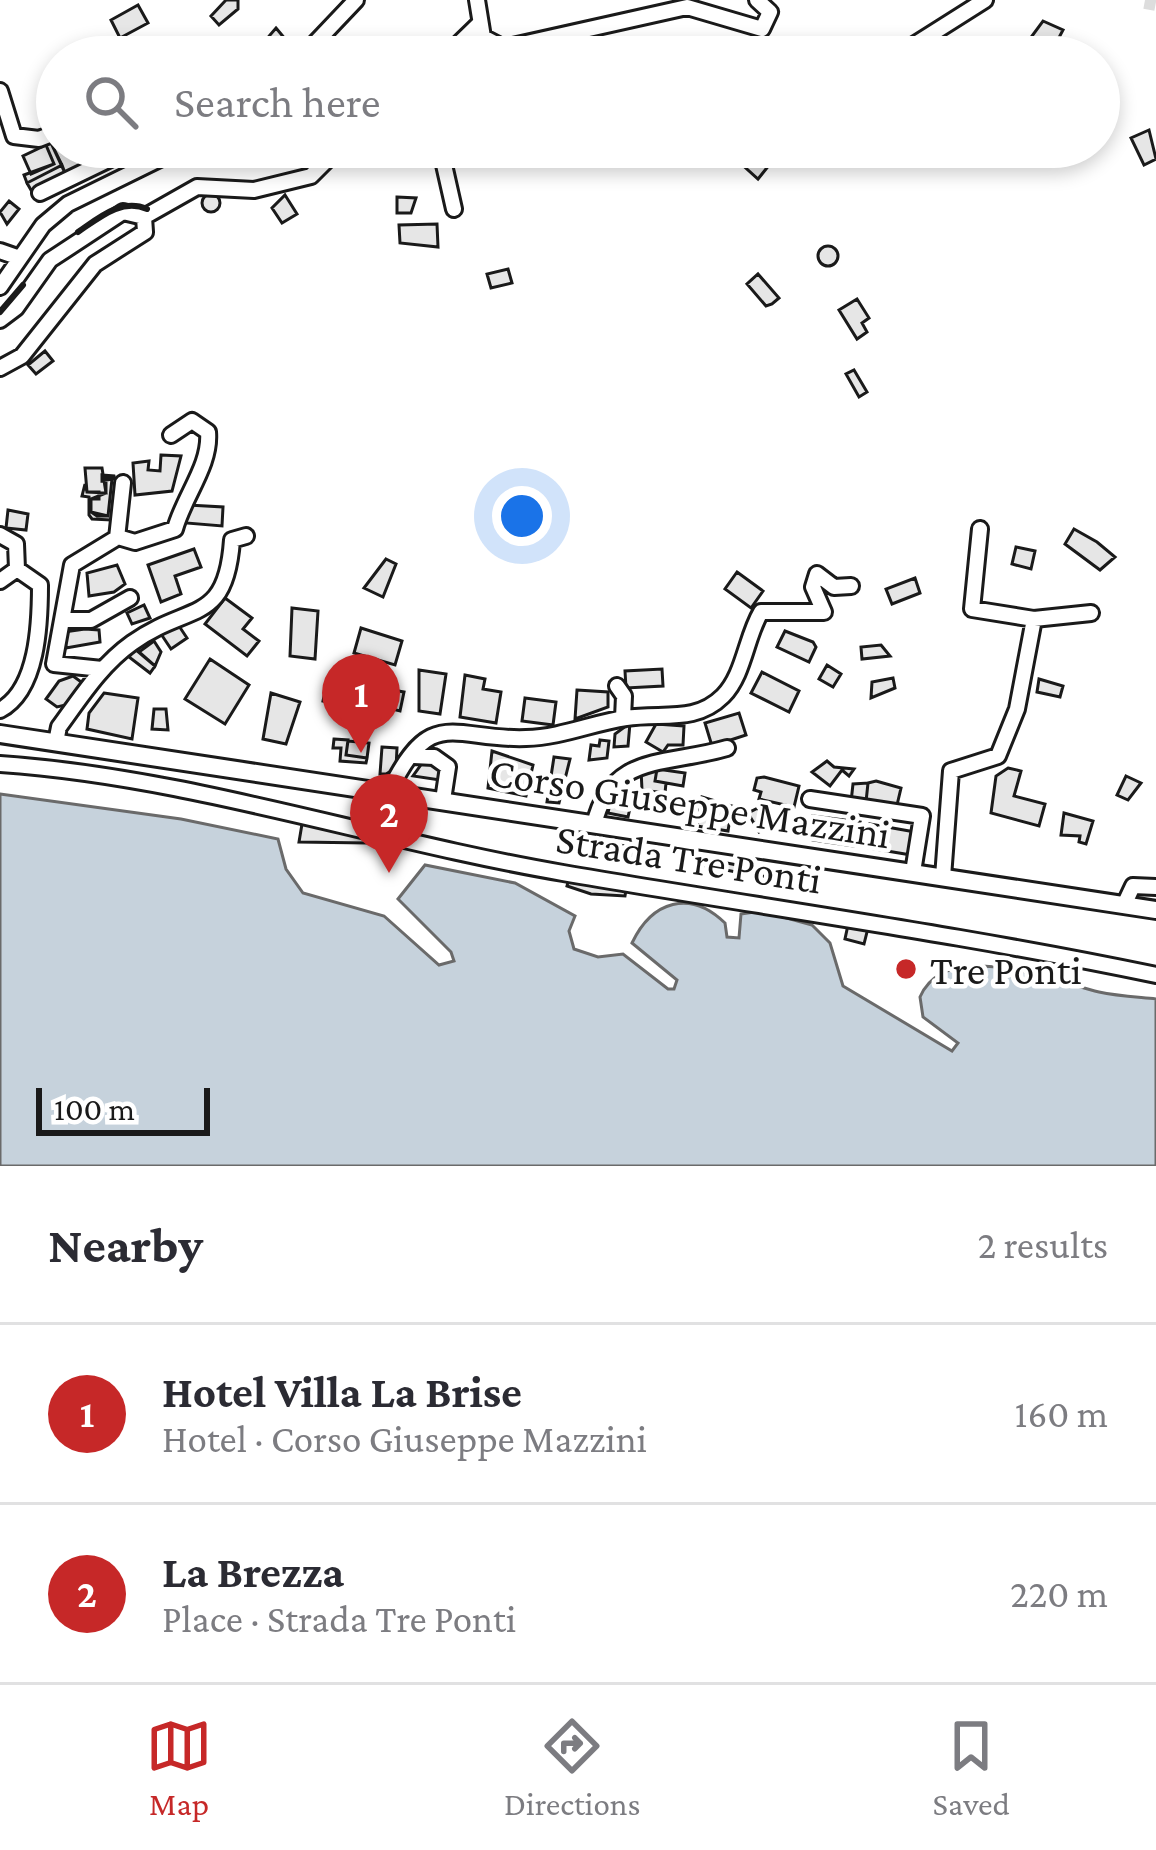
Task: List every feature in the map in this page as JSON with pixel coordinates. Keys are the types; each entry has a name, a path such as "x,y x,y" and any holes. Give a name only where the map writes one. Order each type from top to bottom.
{"main road":[{"name":"Corso Giuseppe Mazzini","path":"0,734 1156,910"}],"street":[{"path":"322,36 356,0"},
{"path":"477,0 485,36"},
{"path":"559,36 687,7 762,29 770,12 757,0"},
{"path":"928,36 985,0"},
{"path":"467,36 479,24"},
{"path":"0,91 14,136 36,140"},
{"path":"40,193 92,168"},
{"path":"0,286 43,225 68,204 130,168"},
{"path":"0,320 16,308 42,269 62,250 124,212 144,217 197,187 254,190 311,176 319,168"},
{"path":"445,168 454,209"},
{"path":"0,368 22,356 95,264 146,232 144,217"},
{"path":"0,250 20,257"},
{"path":"102,669 54,664 72,565 117,538 135,542 175,529 182,500 210,449 208,432 192,422 171,435"},
{"path":"117,538 123,483"},
{"path":"980,530 971,609 1034,619 1091,613"},
{"path":"0,535 16,544 17,568"},
{"path":"56,742 59,727 102,669 136,640 208,606 226,586 232,539 246,536"},
{"path":"0,581 17,568"},
{"path":"0,710 19,694 41,625 40,585 17,568"},
{"path":"795,616 824,612 813,575 841,590 851,586"},
{"path":"62,620 91,620 130,598"},
{"name":"Corso Giuseppe Mazzini","path":"414,756 425,741 451,728 522,738 596,729 623,718 691,716 722,698 760,614 795,616"},
{"path":"795,616 812,625"},
{"name":"Corso Giuseppe Mazzini","path":"943,877 951,770 998,755 1017,709 1034,619"},
{"name":"Corso Giuseppe Mazzini","path":"617,686 625,696 623,718"},
{"path":"594,825 602,793 611,781 650,764 727,748"},
{"path":"389,792 414,756 434,757 448,767 442,800"},
{"name":"Strada Tre Ponti","path":"0,764 146,786 568,874 910,928 1156,975"},
{"path":"810,799 922,817 913,872"},
{"path":"1124,903 1133,886 1156,887"}],"shaded area":[{"path":"0,794 181,819 278,839 286,869 303,893 384,916 439,965 454,961 451,952 398,899 425,865 515,883 575,916 569,931 574,949 598,957 623,954 668,989 674,989 677,980 632,943 661,909 685,903 699,906 725,923 727,937 739,938 741,914 761,911 812,925 830,943 843,986 952,1051 958,1043 923,1017 920,997 933,979 953,969 1003,968 1099,992 1156,999 1156,1166 0,1166"}],"building":[{"path":"226,0 238,0 238,9 219,25 211,16"},
{"path":"138,5 148,23 119,36 111,20"},
{"path":"1043,21 1063,30 1060,36 1032,36"},
{"path":"1149,130 1156,159 1144,165 1131,138"},
{"path":"36,150 36,168 45,168 31,174 23,156"},
{"path":"43,168 56,168 27,183 24,175"},
{"path":"56,168 65,173 31,190 27,183"},
{"path":"746,168 767,168 758,179"},
{"path":"211,194 220,203 211,212 202,203"},
{"path":"285,195 297,214 282,223 272,208"},
{"path":"397,197 416,198 411,213 397,213"},
{"path":"9,201 19,209 7,224 0,212"},
{"path":"437,224 438,247 400,243 399,225"},
{"path":"828,246 838,256 828,266 818,256"},
{"path":"508,269 512,283 491,288 487,274"},
{"path":"758,274 779,298 772,304 766,306 747,284"},
{"path":"857,299 869,318 862,323 867,332 857,339 839,310"},
{"path":"45,351 53,361 36,374 28,365"},
{"path":"854,370 867,392 859,397 846,374"},
{"path":"161,455 181,456 172,491 135,495 133,463 149,461 148,470 160,471"},
{"path":"85,468 102,468 106,493 87,492"},
{"path":"102,475 114,476 118,490 111,520 92,519 89,515 89,497 82,496 85,484 87,492 99,492 99,499 91,499 91,512 108,516 112,479 102,481"},
{"path":"106,478 112,479 108,516 97,516 91,512 91,499 106,493"},
{"path":"188,505 223,507 222,526 186,523"},
{"path":"8,510 28,514 26,530 6,528"},
{"path":"1074,529 1115,557 1100,570 1065,544"},
{"path":"1016,547 1035,551 1031,569 1012,564"},
{"path":"194,549 201,567 175,576 181,594 161,602 148,565"},
{"path":"386,559 396,564 383,597 364,588"},
{"path":"117,565 125,584 114,592 89,596 87,573"},
{"path":"737,572 763,591 751,608 725,589"},
{"path":"915,578 920,593 892,604 886,589"},
{"path":"225,598 252,618 243,629 259,641 247,656 205,624"},
{"path":"144,605 150,618 132,624 127,613"},
{"path":"292,608 318,611 315,659 290,656"},
{"path":"177,623 187,638 171,649 161,634"},
{"path":"361,628 402,641 395,665 354,653"},
{"path":"99,630 100,642 66,648 64,632"},
{"path":"785,631 813,642 816,647 809,662 777,647"},
{"path":"154,641 161,652 155,666 139,652"},
{"path":"881,645 890,656 862,659 861,647"},
{"path":"135,649 155,666 150,673 129,657"},
{"path":"210,659 249,685 225,724 185,699"},
{"path":"827,665 841,674 833,687 819,679"},
{"path":"662,669 663,686 626,688 625,671"},
{"path":"419,670 446,674 440,714 419,711"},
{"path":"762,672 799,691 789,712 751,693"},
{"path":"465,675 485,679 483,689 501,692 496,723 460,717"},
{"path":"73,676 84,684 70,704 57,707 46,699 59,681"},
{"path":"893,678 895,688 871,698 872,682"},
{"path":"1039,679 1063,686 1060,697 1037,692"},
{"path":"327,682 347,687 343,705 323,701"},
{"path":"393,690 404,692 400,711 384,707"},
{"path":"577,690 608,692 608,707 575,719"},
{"path":"104,693 138,698 132,739 87,729 89,713"},
{"path":"271,693 300,702 286,744 263,739"},
{"path":"525,698 556,702 553,725 522,721"},
{"path":"154,709 166,709 168,730 152,729"},
{"path":"739,713 746,735 712,746 705,723"},
{"path":"630,723 628,746 614,747 615,734"},
{"path":"656,724 684,726 683,745 668,745 663,752 646,742"},
{"path":"334,739 348,740 346,755 367,758 366,763 340,761 341,748 333,748"},
{"path":"600,740 609,741 607,758 589,760 591,745 599,746"},
{"path":"348,741 369,743 367,758 346,755"},
{"path":"382,747 397,748 396,768 386,774 380,774"},
{"path":"492,751 533,765 526,796 488,788"},
{"path":"554,757 570,759 559,803 547,802"},
{"path":"827,761 834,767 854,769 849,776 842,770 830,786 812,772"},
{"path":"423,762 439,768 440,780 413,776"},
{"path":"1008,768 1021,771 1014,796 1045,804 1039,826 991,813 996,776"},
{"path":"641,769 657,769 655,781 666,783 665,793 642,790"},
{"path":"657,769 685,773 683,786 655,781"},
{"path":"1126,776 1141,783 1128,800 1117,795"},
{"path":"757,778 799,786 794,807 759,799 761,792 754,790"},
{"path":"868,783 901,788 897,805 866,802"},
{"path":"868,783 866,802 851,802 853,784"},
{"path":"612,795 632,799 628,817 608,813"},
{"path":"702,797 732,806 728,831 697,826"},
{"path":"758,808 768,827 759,832 748,813"},
{"path":"1064,813 1093,821 1086,844 1079,842 1080,836 1061,835"},
{"path":"813,816 860,822 854,846 813,840"},
{"path":"302,824 368,838 367,843 299,842"},
{"path":"870,824 915,832 911,855 869,848"},
{"path":"631,842 642,844 638,860 613,854 615,844 630,847"},
{"path":"696,857 737,865 736,872 695,864"},
{"path":"758,866 792,872 790,881 756,875"},
{"path":"569,878 626,890 625,896 591,894 567,886"},
{"path":"848,925 868,928 864,944 845,939"}],"tunnel":[{"path":"1145,0 1156,2"}],"wall":[{"path":"78,232 120,207 147,209"},
{"path":"0,312 23,285"}],"place":[{"name":"Hotel Villa La Brise","path":"361,753"},
{"name":"La Brezza","path":"389,873"},
{"name":"Tre Ponti","path":"906,969"}]}
